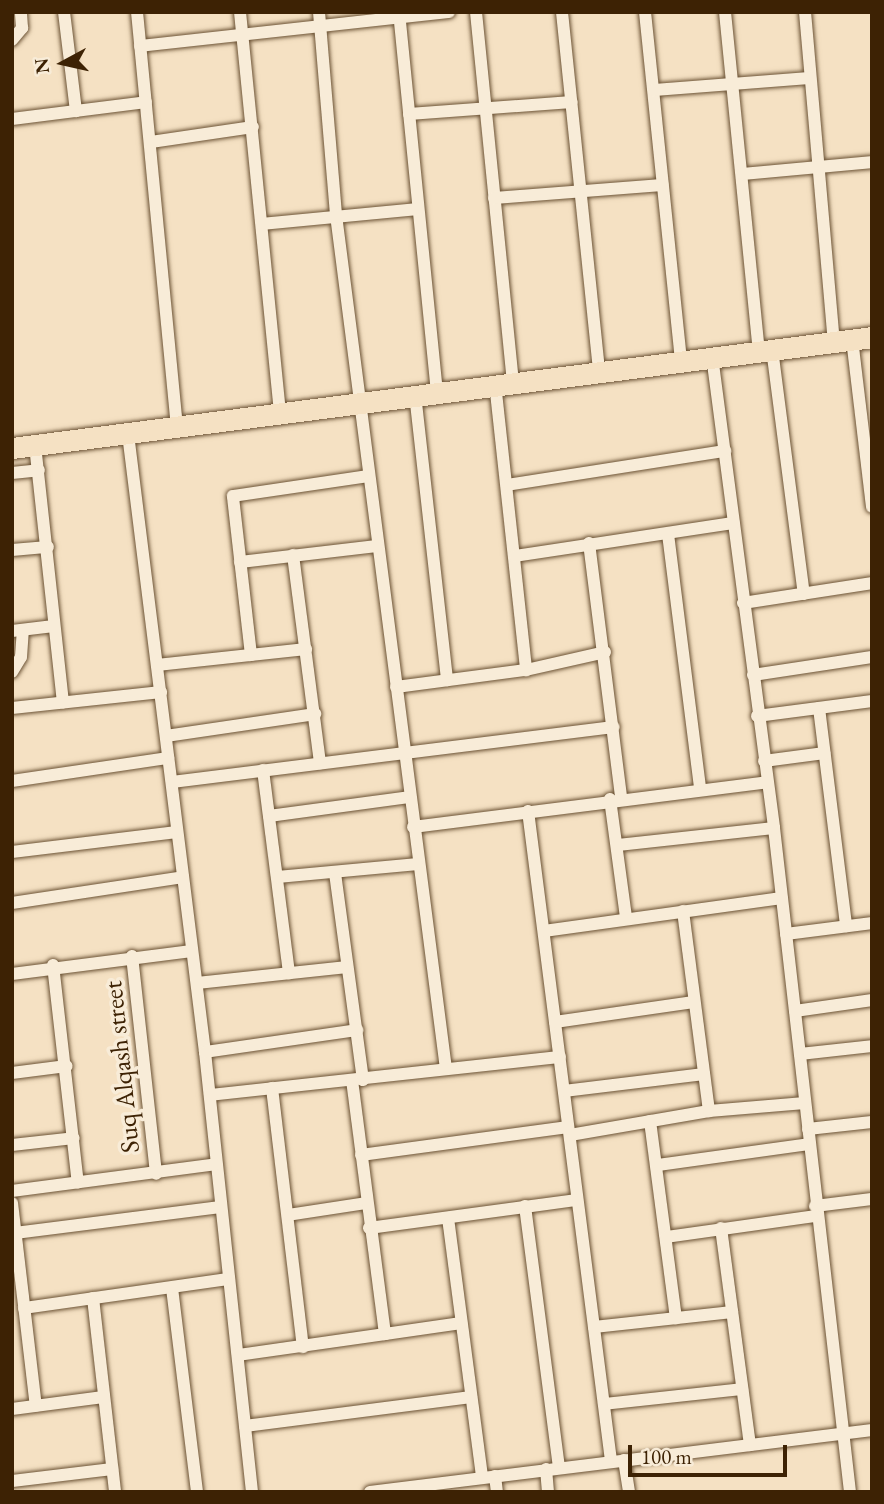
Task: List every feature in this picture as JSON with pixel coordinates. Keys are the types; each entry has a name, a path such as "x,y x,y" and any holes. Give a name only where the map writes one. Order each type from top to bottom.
{"highway":[{"path":"12,448 599,369 853,339"}],"street":[{"path":"12,40 22,29 21,12"},
{"path":"65,12 76,111"},
{"path":"137,12 177,427"},
{"path":"240,12 280,412"},
{"path":"319,12 336,215 417,864 446,1069"},
{"path":"140,46 321,27 399,15 449,12"},
{"path":"476,12 494,198 507,485 526,670"},
{"path":"562,12 599,369"},
{"path":"645,12 681,360"},
{"path":"725,12 765,349 804,594"},
{"path":"805,12 819,167 867,413 872,507"},
{"path":"399,15 437,391"},
{"path":"654,90 810,78"},
{"path":"12,119 146,102"},
{"path":"409,114 572,102"},
{"path":"151,142 253,127"},
{"path":"743,174 872,162"},
{"path":"494,198 662,185"},
{"path":"262,224 417,209"},
{"path":"712,356 757,716 774,828 815,1211 850,1492"},
{"path":"415,394 447,680"},
{"path":"128,434 197,983 252,1492"},
{"path":"35,445 63,702"},
{"path":"507,485 725,451"},
{"path":"12,473 39,470"},
{"path":"251,655 232,503 237,493 368,476"},
{"path":"514,556 734,523"},
{"path":"668,534 700,787"},
{"path":"589,543 614,727 618,845 626,918"},
{"path":"240,562 377,546"},
{"path":"12,550 48,547"},
{"path":"293,555 320,763"},
{"path":"743,603 872,583"},
{"path":"12,672 21,657 18,631 54,626"},
{"path":"157,665 306,649"},
{"path":"396,687 526,670 605,652"},
{"path":"753,675 872,657"},
{"path":"12,708 161,692"},
{"path":"757,716 872,701"},
{"path":"819,708 846,926"},
{"path":"166,736 315,714"},
{"path":"172,782 614,727"},
{"path":"764,761 824,753"},
{"path":"12,781 168,758"},
{"path":"263,770 289,972"},
{"path":"413,827 700,787 767,782"},
{"path":"269,816 409,797"},
{"path":"528,811 604,1404 629,1492"},
{"path":"618,845 774,828"},
{"path":"12,852 177,832"},
{"path":"278,877 417,864"},
{"path":"335,873 357,1030 361,1155 385,1334"},
{"path":"12,903 183,877"},
{"path":"544,931 782,898"},
{"path":"683,911 709,1111"},
{"path":"786,934 872,923"},
{"path":"12,974 53,965 192,950"},
{"name":"Suq Alqash street","path":"132,956 156,1174"},
{"path":"53,965 78,1183"},
{"path":"197,983 347,967"},
{"path":"795,1010 872,999"},
{"path":"555,1022 694,1002"},
{"path":"205,1052 357,1030"},
{"path":"800,1054 872,1046"},
{"path":"209,1095 560,1057"},
{"path":"12,1073 66,1066"},
{"path":"564,1091 704,1074"},
{"path":"272,1088 303,1347"},
{"path":"361,1155 650,1121 709,1111 805,1103"},
{"path":"650,1121 658,1165 676,1318"},
{"path":"808,1129 872,1122"},
{"path":"12,1145 74,1138"},
{"path":"658,1165 809,1144"},
{"path":"12,1191 216,1164"},
{"path":"666,1237 872,1199"},
{"path":"369,1228 577,1200"},
{"path":"12,1203 36,1406"},
{"path":"288,1215 366,1203"},
{"path":"525,1206 552,1469 548,1492"},
{"path":"15,1233 220,1207"},
{"path":"448,1218 471,1397 489,1476 497,1492"},
{"path":"721,1228 750,1445"},
{"path":"24,1308 229,1279"},
{"path":"172,1288 197,1492"},
{"path":"93,1298 115,1492"},
{"path":"594,1327 732,1312"},
{"path":"238,1354 461,1323"},
{"path":"604,1404 742,1389"},
{"path":"12,1409 103,1397"},
{"path":"244,1426 471,1397"},
{"path":"370,1492 872,1430"},
{"path":"12,1481 113,1469"}]}
